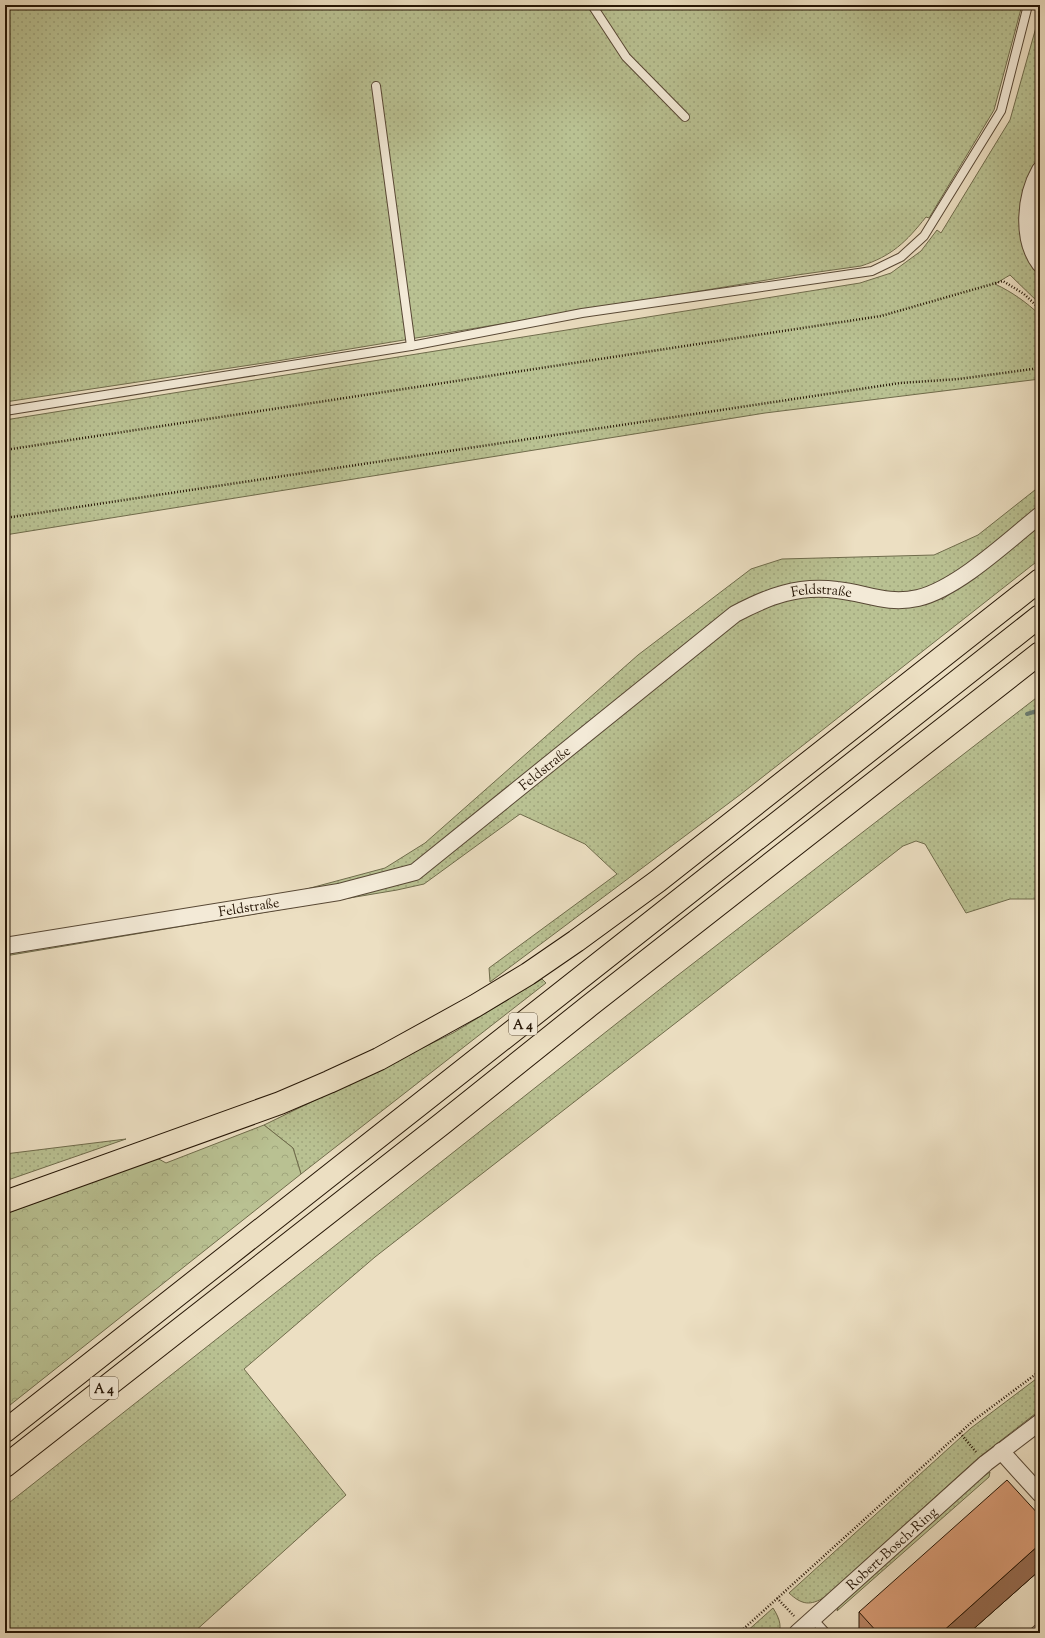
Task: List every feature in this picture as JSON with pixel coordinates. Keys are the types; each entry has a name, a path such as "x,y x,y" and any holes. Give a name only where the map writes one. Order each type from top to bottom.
{"highway":[{"path":"5,1202 280,1102 329,1082 378,1059 475,1006 528,974 658,881 1040,580"},
{"name":"A 4","path":"5,1431 1040,616"},
{"name":"A 4","path":"5,1466 1040,653"}],"street":[{"path":"1040,170 1030,192 1027,209 1029,239 1040,264"},
{"name":"Feldstraße","path":"5,946 339,892 415,872 735,614 757,602 781,593 808,590 836,590 892,601 918,598 939,591 972,570 1040,515"},
{"name":"Robert-Bosch-Ring","path":"804,1626 986,1463 1006,1457 1040,1422"},
{"path":"1006,1457 1040,1494"}],"lane":[{"path":"592,5 626,57 685,117"},
{"path":"5,411 411,346 582,313 872,271 901,257 924,236 1001,112 1028,5"},
{"path":"376,86 411,346"},
{"path":"804,1626 826,1633"},
{"path":"1033,1633 1040,1627"}],"path":[{"path":"5,450 881,316 1003,282 1024,294 1040,308"},
{"path":"5,518 900,383 959,379 1040,368"},
{"path":"739,1633 973,1421 1040,1371"},
{"path":"960,1433 986,1463"},
{"path":"777,1598 804,1626"}],"green space":[{"path":"5,5 1022,5 994,110 929,218 926,217 912,234 898,247 872,262 861,266 797,275 277,361 5,402"},
{"path":"1040,13 1040,157 1031,171 1036,267 1040,273 1040,304 1010,275 995,284 1019,298 1040,315 1040,379 765,413 5,535 5,420 860,283 891,273 921,251 937,230 941,233 1010,120"},
{"path":"1040,183 1040,246 1035,221"},
{"path":"1040,486 1040,508 945,585 942,600 1040,522 1040,559 741,794 490,982 489,968 617,874 585,844 520,814 424,884 397,890 5,956 5,938 288,894 385,868 425,843 638,655 751,569 782,559 934,555 978,535"},
{"path":"1040,695 1040,899 1010,899 966,913 925,844 916,841 903,846 375,1257 244,1369 346,1495 193,1633 5,1633 5,1506 673,979"},
{"path":"542,979 546,983 301,1174 293,1148 264,1125 453,1033"},
{"path":"264,1125 293,1148 301,1174 5,1409 5,1214 157,1158 166,1163"},
{"path":"126,1139 5,1181 5,1154"},
{"path":"1040,1376 1040,1410 977,1459 825,1597 815,1602 806,1603 798,1600 789,1593 971,1428"},
{"path":"990,1472 989,1477 837,1611 840,1601 975,1482"},
{"path":"773,1608 779,1620 779,1633 745,1633"}],"building":[{"path":"1007,1480 1040,1516 1040,1544 941,1633 878,1633 859,1612"}],"waterway":[{"path":"1027,714 1040,710"}]}
